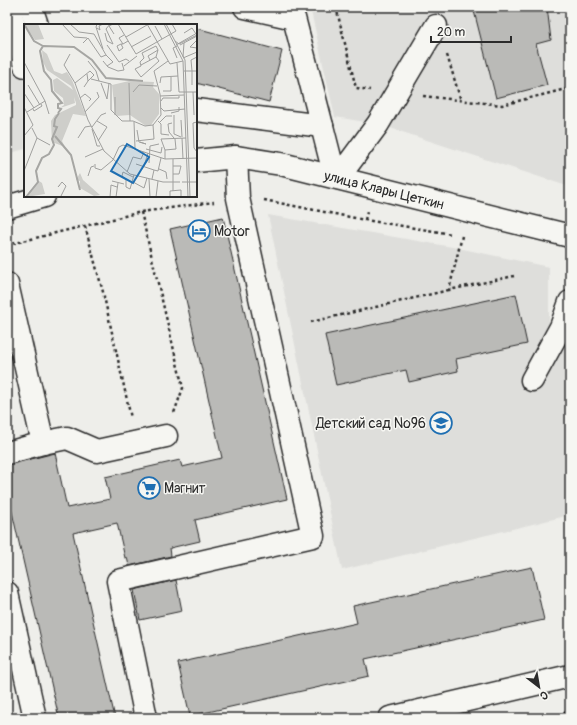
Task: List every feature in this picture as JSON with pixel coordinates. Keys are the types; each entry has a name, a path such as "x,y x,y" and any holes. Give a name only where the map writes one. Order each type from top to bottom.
{"street":[{"path":"9,7 24,62"},
{"path":"31,7 37,24"},
{"path":"245,7 294,18 337,177"},
{"path":"337,177 378,124 436,26"},
{"path":"197,110 322,126"},
{"path":"146,718 118,581 313,536 238,198 236,157"},
{"name":"улица Клары Цеткин","path":"197,161 236,157 281,164 570,236"},
{"path":"7,207 41,197"},
{"path":"7,284 43,443"},
{"path":"532,380 561,327 570,302"},
{"path":"7,453 67,438 97,451 166,436"},
{"path":"7,593 35,718"},
{"path":"390,718 570,676"}],"path":[{"path":"336,7 356,88 502,105 570,88"},
{"path":"436,26 441,34 461,101"},
{"path":"7,245 141,212 238,198 253,198 365,220 470,238"},
{"path":"141,212 183,388 166,436"},
{"path":"85,226 103,292 136,442"},
{"path":"449,290 462,236"},
{"path":"311,322 514,276"},
{"path":"560,718 567,709 570,708"}],"shaded area":[{"path":"7,7 26,24 24,24 24,149 7,154"},
{"path":"310,7 570,7 570,187 378,124 335,117"},
{"name":"Детский сад №96","path":"268,215 458,248 549,267 549,324 570,330 570,515 342,570"}],"building":[{"path":"473,7 547,7 551,40 536,44 547,85 496,98"},
{"path":"197,28 282,51 269,102 197,83"},
{"path":"223,217 287,499 195,520 200,541 170,548 171,556 129,566 127,557 125,558 117,523 73,533 115,718 59,718 7,490 7,465 55,453 67,508 110,499 105,477 180,460 182,467 222,458 170,229"},
{"path":"516,294 527,344 456,359 458,371 409,382 406,370 336,385 325,335"},
{"path":"532,567 544,620 365,659 369,676 190,716 178,663 357,623 353,606"},
{"path":"176,580 182,611 140,620 134,590"}],"place":[{"name":"Motor","path":"199,231"},
{"name":"Детский сад №96","path":"441,423"},
{"name":"Магнит","path":"149,488"}]}
